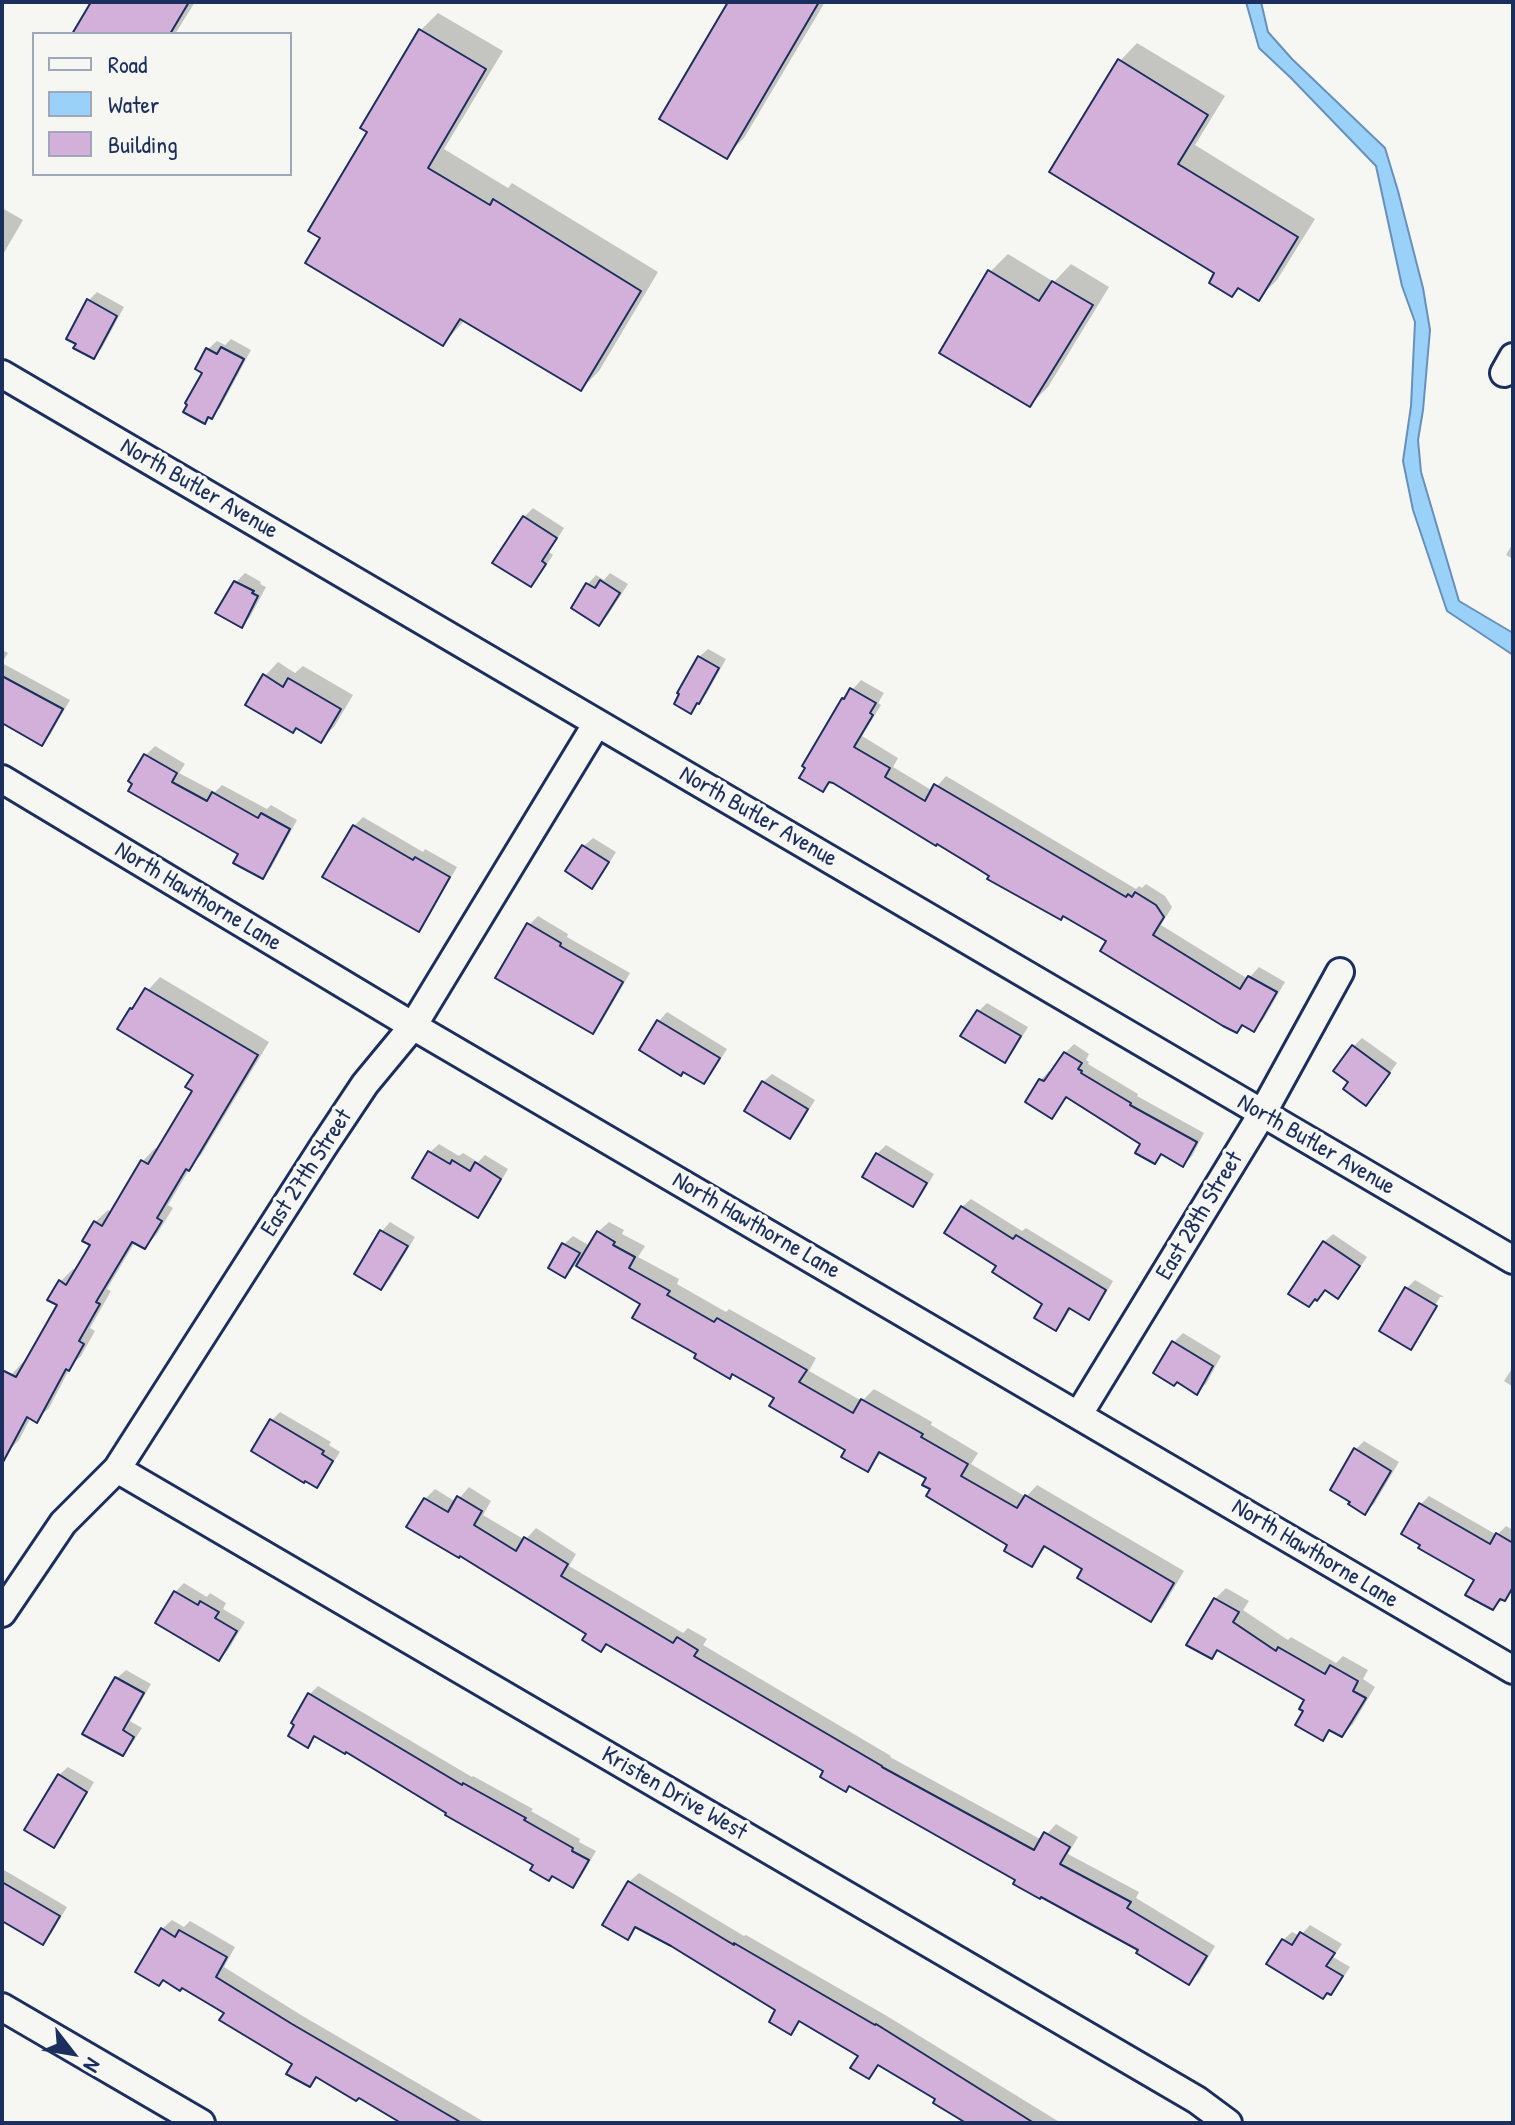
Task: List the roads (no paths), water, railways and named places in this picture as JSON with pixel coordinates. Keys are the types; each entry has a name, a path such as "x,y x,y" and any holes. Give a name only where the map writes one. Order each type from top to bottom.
{"street":[{"name":"North Butler Avenue","path":"2,374 1513,1260"},
{"name":"East 27th Street","path":"2,1613 63,1523 117,1469 348,1109 413,1026 597,723"},
{"name":"North Hawthorne Lane","path":"2,779 413,1026 1513,1670"},
{"name":"East 28th Street","path":"1079,1414 1262,1114 1340,972"},
{"name":"Kristen Drive West","path":"117,1469 1197,2100 1228,2123"},
{"path":"2,2007 201,2123"}],"water":[{"path":"1246,2 1261,2 1268,32 1385,148 1423,288 1430,330 1418,440 1421,472 1459,601 1513,633 1513,655 1447,611 1413,510 1403,461 1411,406 1415,322 1402,286 1376,166 1259,48"}]}
